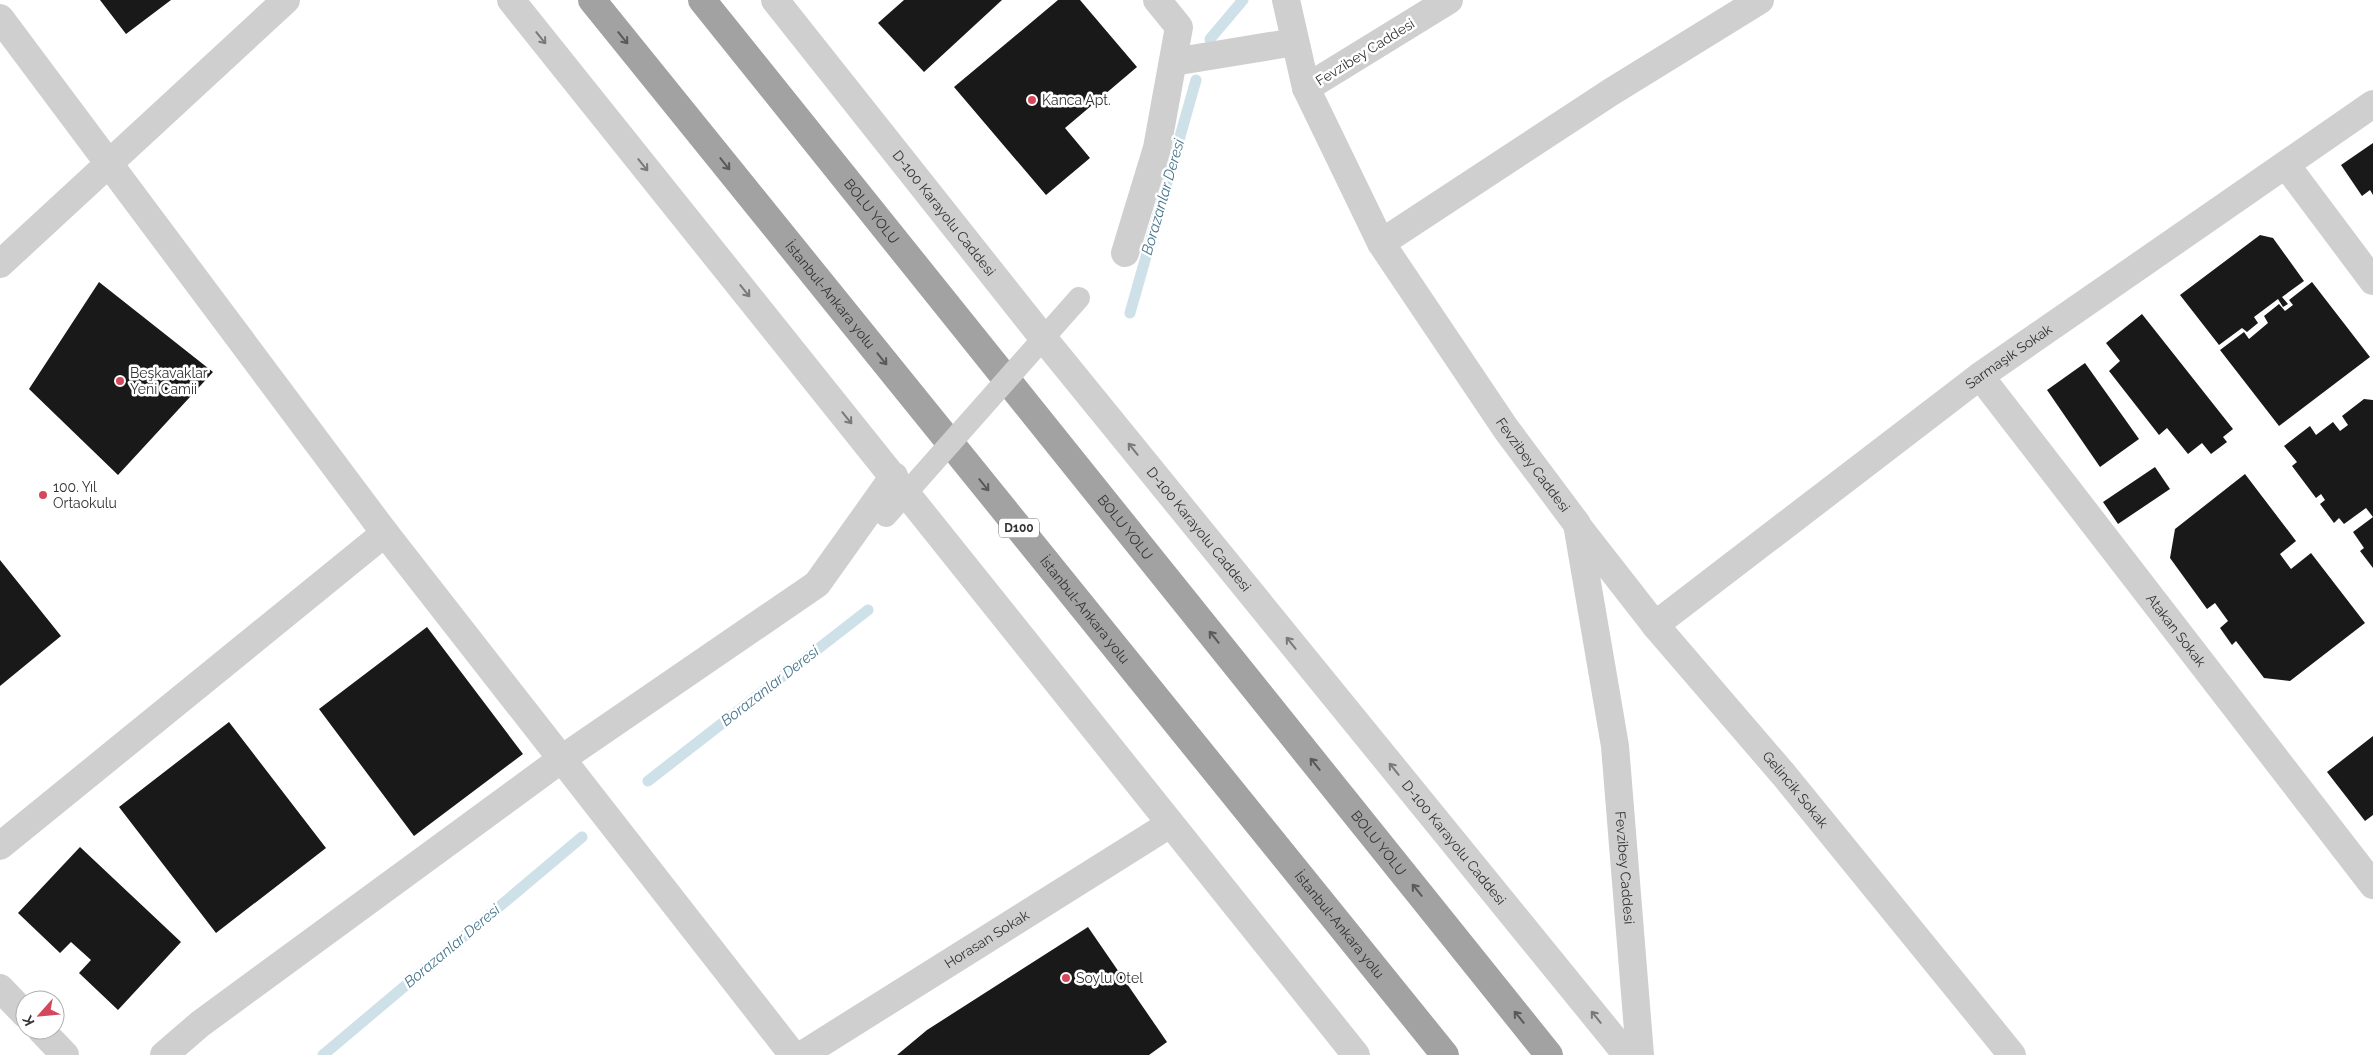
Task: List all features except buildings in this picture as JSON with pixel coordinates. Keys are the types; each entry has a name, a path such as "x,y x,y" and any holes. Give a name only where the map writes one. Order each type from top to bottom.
{"highway":[{"name":"İstanbul-Ankara yolu","path":"592,0 1445,1055"},
{"name":"BOLU YOLU","path":"702,0 1549,1055"}],"street":[{"path":"0,264 286,0"},
{"path":"511,0 1356,1055"},
{"name":"D-100 Karayolu Caddesi","path":"775,0 1044,339 1626,1055"},
{"path":"1124,253 1156,148 1179,27 1157,0"},
{"path":"1286,0 1294,42 1306,88"},
{"name":"Fevzibey Caddesi","path":"1449,0 1306,88 1381,243 1506,429 1577,524 1615,746 1640,1055"},
{"path":"1381,243 1611,92 1760,0"},
{"path":"0,18 385,533 563,758 793,1055"},
{"path":"1173,62 1294,42"},
{"name":"Sarmaşık Sokak","path":"1655,625 1980,376 2373,104"},
{"path":"2286,165 2373,281"},
{"path":"886,516 1079,298"},
{"name":"Atakan Sokak","path":"1980,376 2373,885"},
{"path":"164,1055 200,1024 563,758 817,584 894,476"},
{"name":"Gelincik Sokak","path":"1577,524 1655,625 1784,775 2012,1055"},
{"path":"0,846 385,533"},
{"name":"Horasan Sokak","path":"802,1055 1170,824"},
{"path":"0,988 15,1004"},
{"path":"50,1040 65,1055"}],"waterway":[{"name":"Borazanlar Deresi","path":"1210,39 1243,0"},
{"name":"Borazanlar Deresi","path":"1130,313 1196,80"},
{"name":"Borazanlar Deresi","path":"648,781 868,610"},
{"name":"Borazanlar Deresi","path":"323,1055 582,837"}],"place":[{"name":"Kanca Apt.","path":"1032,100"},
{"name":"Beşkavaklar Yeni Camii","path":"120,381"},
{"name":"100. Yıl Ortaokulu","path":"43,495"},
{"name":"Soylu Otel","path":"1066,978"}]}
